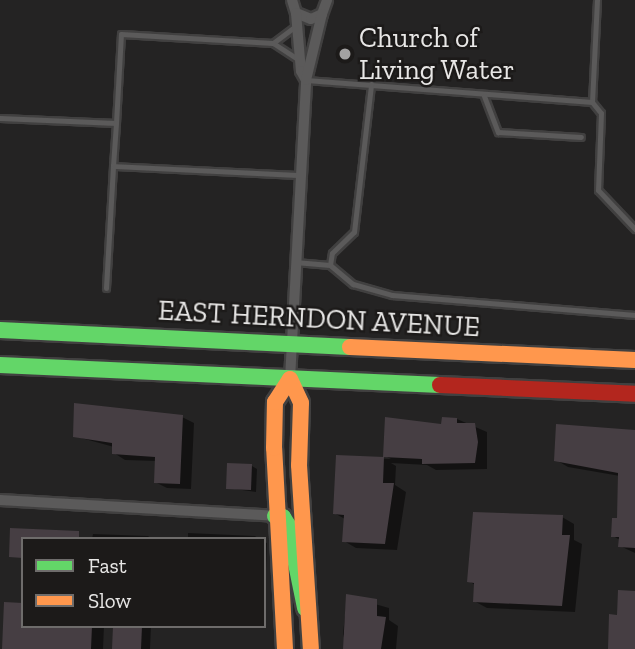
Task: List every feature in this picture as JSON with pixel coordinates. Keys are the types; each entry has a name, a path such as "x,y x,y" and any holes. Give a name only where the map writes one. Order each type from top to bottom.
{"main road":[{"name":"EAST HERNDON AVENUE","path":"0,330 635,360"},
{"path":"0,365 635,394"},
{"path":"285,649 275,516 275,402 290,379"},
{"path":"290,379 301,403 299,466 311,649"},
{"path":"275,516 283,517 288,525 298,583 311,628"}],"street":[{"path":"292,0 296,13 300,61 306,80"},
{"path":"290,379 306,80 327,0"},
{"path":"296,13 305,19 322,14"},
{"path":"0,500 275,516"}],"lane":[{"path":"597,0 592,102 601,113 598,190 635,229"},
{"path":"273,43 297,25"},
{"path":"106,288 121,34 273,43 300,61"},
{"path":"306,80 484,96 592,102"},
{"path":"330,265 332,253 354,232 371,84"},
{"path":"484,96 498,132 581,137"},
{"path":"0,118 116,123"},
{"path":"113,166 300,175"},
{"path":"295,262 330,265 353,284 392,295 635,315"}],"building":[{"path":"74,403 183,415 180,484 154,483 155,457 112,454 112,443 73,437"},
{"path":"385,417 441,424 442,417 457,418 457,423 475,423 478,442 475,463 422,464 422,459 383,457"},
{"path":"556,424 635,430 635,548 618,547 619,537 611,537 612,518 617,518 618,473 554,461"},
{"path":"336,455 384,457 383,483 394,483 385,544 342,542 344,515 333,514"},
{"path":"227,463 252,464 251,490 226,489"},
{"path":"473,512 563,515 562,535 570,535 562,606 473,602 474,583 467,582"},
{"path":"10,528 79,531 79,537 21,537 21,558 9,557"},
{"path":"618,590 635,591 635,649 608,649 609,614 617,615"},
{"path":"346,594 377,599 377,616 386,617 381,649 343,649"},
{"path":"4,602 21,603 21,628 92,628 91,649 2,649"},
{"path":"113,628 142,628 141,649 112,649"}],"traffic: fast":[{"path":"0,330 350,347"},
{"path":"0,365 440,385"},
{"path":"275,516 283,517 288,525 305,608"}],"traffic: slow":[{"path":"350,347 635,360"},
{"path":"290,379 301,403 299,465 311,649"},
{"path":"285,649 274,448 275,402 290,379"}],"traffic: jam":[{"path":"440,385 635,394"}],"place":[{"name":"Church of Living Water","path":"345,54"}]}
